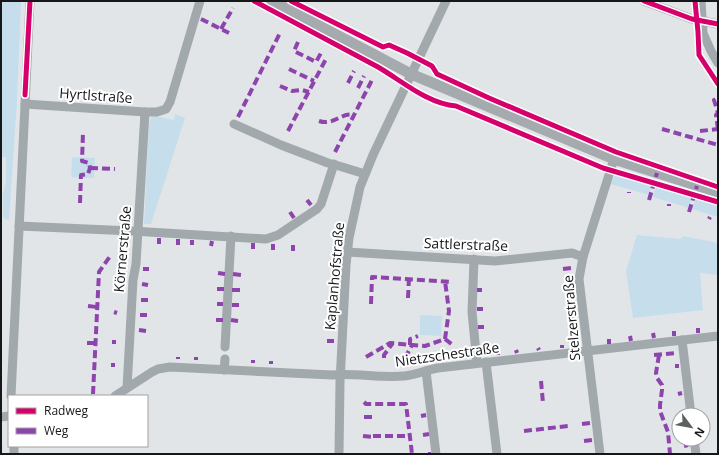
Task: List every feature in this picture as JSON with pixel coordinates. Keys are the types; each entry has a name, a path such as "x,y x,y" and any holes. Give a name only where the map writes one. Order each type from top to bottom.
{"main road":[{"path":"272,1 411,74 614,159 718,192"}],"street":[{"path":"11,395 30,1"},
{"name":"Hyrtlstraße","path":"25,104 145,112 157,112 166,109 170,102 200,1"},
{"name":"Kaplanhofstraße","path":"339,454 340,374 347,252 356,201 373,155 446,1"},
{"path":"644,1 692,19 718,24"},
{"path":"701,1 701,21 705,40 718,62"},
{"name":"Körnerstraße","path":"127,388 133,280 139,231 145,112"},
{"path":"234,124 281,145 328,163 365,174"},
{"name":"Stelzerstraße","path":"600,454 579,272 614,159"},
{"path":"19,226 272,238 311,213 320,204 334,164"},
{"path":"225,347 231,236"},
{"name":"Sattlerstraße","path":"347,252 508,260 572,253 583,257"},
{"path":"474,259 472,312 497,454"},
{"name":"Nietzschestraße","path":"117,395 152,372 163,367 394,376 414,375 438,368 718,336"},
{"path":"682,340 690,407"},
{"path":"224,359 224,370"},
{"path":"426,371 436,454"}],"shaded area":[{"path":"1,1 21,1 17,101 9,220 5,219 3,216 3,194 6,182 6,157 1,157"},
{"path":"175,114 185,118 151,224 144,224 149,122 152,117 155,116 174,120"},
{"path":"72,157 95,158 94,178 71,177"},
{"path":"618,174 652,184 649,195 611,184 614,177"},
{"path":"656,185 692,196 689,208 653,197"},
{"path":"696,197 718,204 718,217 692,209"},
{"path":"637,235 680,239 683,236 718,244 718,275 700,273 703,310 633,318 626,271"},
{"path":"420,315 442,316 441,336 420,335"}],"marked path":[{"path":"221,29 233,8"},
{"path":"201,19 229,33"},
{"path":"238,117 280,33"},
{"path":"298,42 294,51 316,62 321,53"},
{"path":"288,131 327,57"},
{"path":"289,69 314,81"},
{"path":"348,83 354,71"},
{"path":"358,88 364,76"},
{"path":"335,152 372,80"},
{"path":"280,86 292,91 302,90 309,92"},
{"path":"718,99 714,100 718,113 716,115 718,129"},
{"path":"319,121 329,122 345,115 354,115"},
{"path":"662,129 718,145"},
{"path":"700,131 718,129"},
{"path":"80,203 81,175 88,174 90,168 89,163 82,161 83,133"},
{"path":"90,168 115,169"},
{"path":"649,200 657,173"},
{"path":"689,212 697,186"},
{"path":"307,200 311,205"},
{"path":"290,212 294,218"},
{"path":"159,238 159,244"},
{"path":"178,239 178,245"},
{"path":"192,240 192,245"},
{"path":"211,246 212,241"},
{"path":"253,243 253,249"},
{"path":"273,244 273,250"},
{"path":"293,245 293,251"},
{"path":"93,394 99,272 111,255"},
{"path":"332,260 338,260"},
{"path":"563,269 571,268"},
{"path":"143,269 149,269"},
{"path":"218,273 225,274"},
{"path":"233,274 241,275"},
{"path":"371,304 372,277 451,282"},
{"path":"408,298 409,278"},
{"path":"331,281 337,281"},
{"path":"366,357 390,343 425,346 445,339 449,311 445,281"},
{"path":"142,284 148,285"},
{"path":"565,288 573,287"},
{"path":"217,289 224,289"},
{"path":"232,290 240,290"},
{"path":"477,290 482,290"},
{"path":"141,300 148,300"},
{"path":"330,301 336,301"},
{"path":"217,304 223,304"},
{"path":"232,305 239,305"},
{"path":"88,306 97,307"},
{"path":"477,309 483,309"},
{"path":"140,315 147,315"},
{"path":"568,316 577,315"},
{"path":"216,320 223,320"},
{"path":"231,320 238,321"},
{"path":"329,320 335,320"},
{"path":"478,327 484,327"},
{"path":"698,328 698,333"},
{"path":"139,330 146,331"},
{"path":"674,331 674,336"},
{"path":"653,333 654,338"},
{"path":"410,345 410,339 418,336"},
{"path":"630,336 631,341"},
{"path":"445,339 454,346"},
{"path":"609,339 609,344"},
{"path":"327,341 334,341"},
{"path":"87,343 95,343"},
{"path":"384,358 384,355 392,344"},
{"path":"405,358 412,345"},
{"path":"654,355 677,353"},
{"path":"659,355 656,373 657,378 662,385 660,411 668,432 670,454"},
{"path":"541,381 543,403"},
{"path":"678,394 682,393"},
{"path":"364,402 366,404 406,404 412,454"},
{"path":"421,416 426,415"},
{"path":"364,417 373,417"},
{"path":"582,424 590,423"},
{"path":"524,431 568,426"},
{"path":"423,435 429,434"},
{"path":"363,436 373,437"},
{"path":"373,436 410,436"},
{"path":"584,441 592,440"}],"cycle path":[{"path":"25,95 30,1"},
{"path":"254,1 378,67 435,101 456,106 603,168 718,202"},
{"path":"291,1 383,47 389,45 407,53 432,66 437,74 489,98 616,152 718,187"},
{"path":"644,1 692,19 718,24"},
{"path":"695,1 699,55 718,84"}]}
